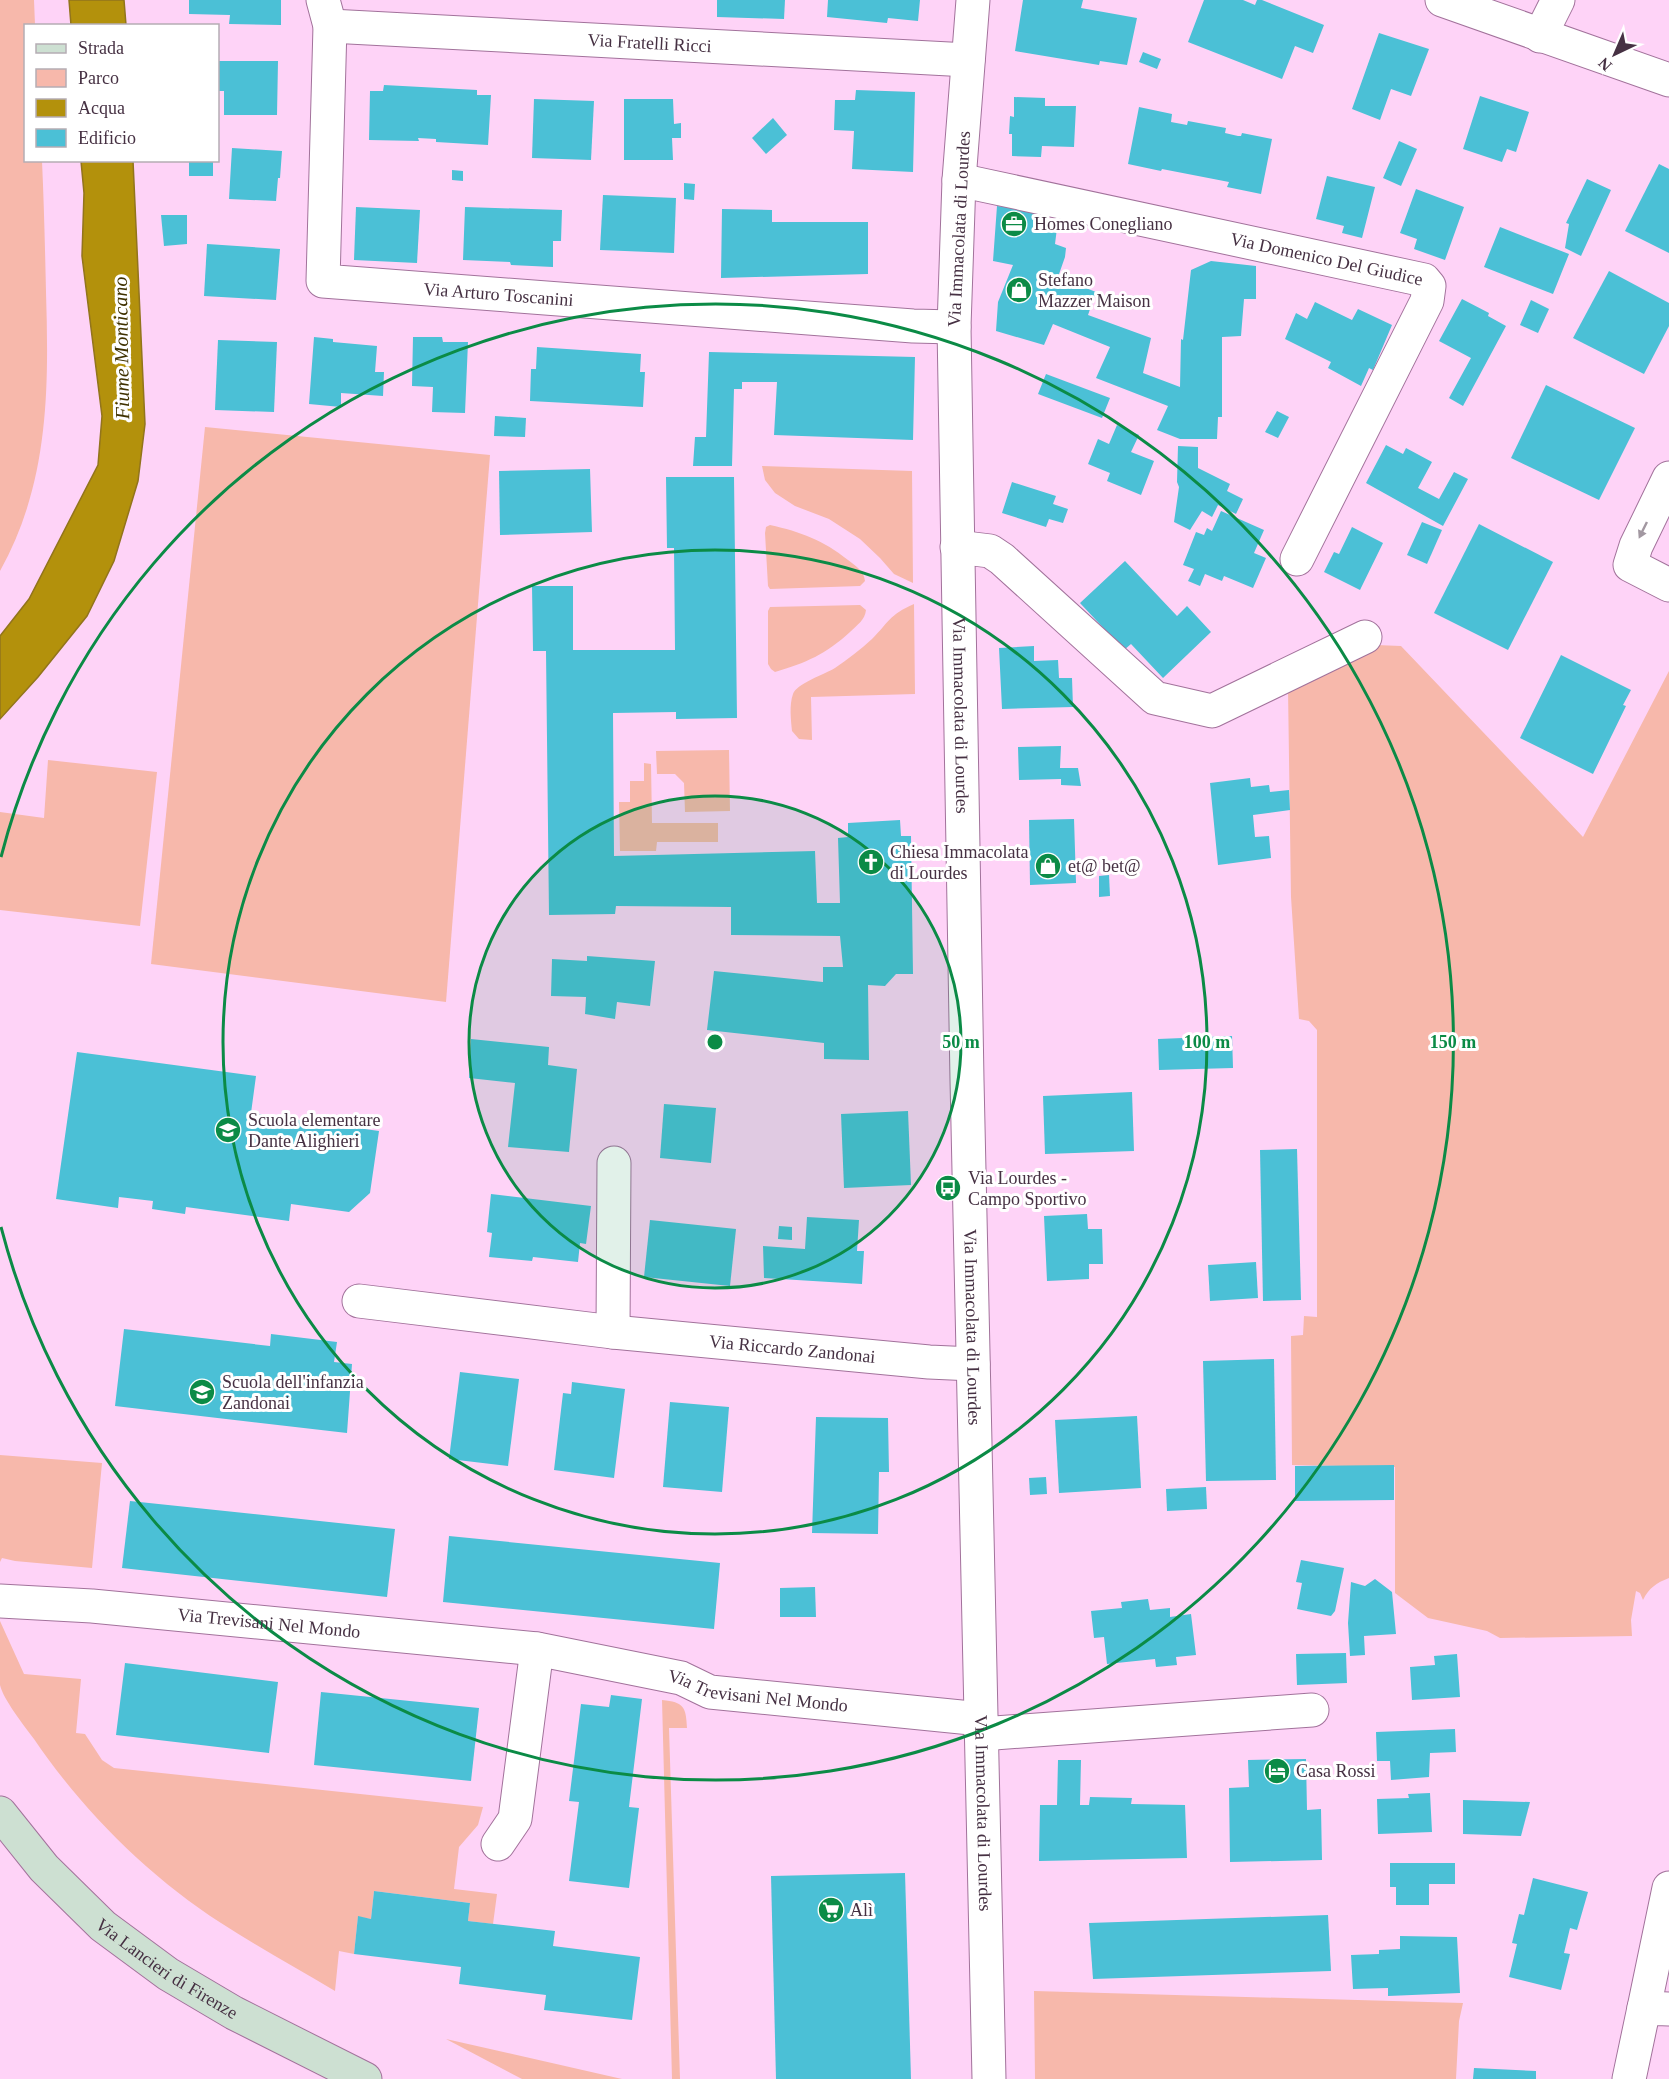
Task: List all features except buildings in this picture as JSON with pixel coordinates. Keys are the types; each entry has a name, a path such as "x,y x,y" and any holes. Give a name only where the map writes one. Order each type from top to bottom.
{"main road":[{"name":"Via Lancieri di Firenze","path":"0,1813 44,1868 103,1926 168,1974 234,2013 365,2079"}],"street":[{"name":"Via Immacolata di Lourdes","path":"973,0 959,180 954,327 989,2079"},
{"path":"1442,0 1669,80"},
{"path":"1540,36 1558,0"},
{"name":"Via Fratelli Ricci","path":"327,13 968,60"},
{"name":"Via Arturo Toscanini","path":"327,13 323,280 913,326 954,327"},
{"name":"Via Domenico Del Giudice","path":"959,180 1424,280 1430,292 1427,301 1297,559"},
{"path":"1669,478 1636,546 1630,565 1669,585"},
{"path":"957,547 990,551 1002,559 1155,698 1212,711 1365,637"},
{"path":"613,1332 614,1163"},
{"name":"Via Riccardo Zandonai","path":"359,1301 613,1332 929,1362 973,1364"},
{"name":"Via Trevisani Nel Mondo","path":"0,1601 104,1607 537,1649 681,1678 710,1692 981,1726 1311,1710"},
{"path":"498,1844 515,1819 537,1649"},
{"path":"1629,2079 1656,2009 1669,1888"}],"green space":[{"path":"0,0 34,0 35,24 24,24 24,162 42,162 47,329 46,400 37,470 28,504 16,538 0,571"},
{"path":"205,427 490,455 446,1002 151,964"},
{"path":"762,466 912,471 913,583 894,574 860,539 829,519 795,506 775,493 765,480"},
{"path":"770,525 802,534 830,547 859,569 865,581 860,586 770,589 765,533 766,527"},
{"path":"914,604 915,694 811,697 812,740 799,739 792,731 791,722 791,703 795,690 845,661 872,639 894,615"},
{"path":"860,605 866,610 862,620 833,646 796,665 775,672 771,669 768,664 768,611 770,607"},
{"path":"1376,645 1401,646 1583,837 1669,671 1669,1578 1653,1586 1643,1600 1640,1593 1636,1591 1631,1620 1632,1636 1500,1638 1487,1631 1428,1618 1395,1593 1395,1467 1292,1465 1291,1336 1303,1335 1304,1316 1317,1317 1317,1030 1309,1021 1299,1019 1291,897 1288,688"},
{"path":"729,750 730,811 685,812 684,783 675,774 657,774 656,751"},
{"path":"48,760 157,772 140,926 0,910 0,812 44,818"},
{"path":"644,763 651,764 652,823 718,823 718,842 657,842 656,851 620,851 619,802 630,802 630,781 644,781"},
{"path":"0,1455 102,1463 92,1568 2,1558 0,1562"},
{"path":"0,1621 24,1674 81,1679 76,1733 85,1734 102,1760 114,1768 483,1807 478,1825 459,1847 454,1889 497,1894 493,1924 468,1921 470,1903 374,1891 371,1919 358,1917 354,1954 339,1951 335,1991 235,1932 194,1905 143,1863 95,1816 53,1766 2,1691 0,1685"},
{"path":"662,1700 675,1702 682,1707 686,1715 687,1728 669,1728 680,2079 672,2079"},
{"path":"1034,1991 1463,2003 1459,2021 1456,2079 1035,2079"},
{"path":"446,2039 622,2079 522,2079"}],"water":[{"path":"69,0 124,0 126,24 71,24"},
{"name":"Fiume Monticano","path":"81,162 133,162 145,424 138,481 114,561 87,616 38,677 0,719 0,636 29,599 98,465 102,416 82,256 84,193"}],"place":[{"name":"Homes Conegliano","path":"1014,224"},
{"name":"Stefano Mazzer Maison","path":"1019,290"},
{"name":"Chiesa Immacolata di Lourdes","path":"871,862"},
{"name":"et@ bet@","path":"1048,866"},
{"name":"Scuola elementare Dante Alighieri","path":"228,1130"},
{"name":"Via Lourdes - Campo Sportivo","path":"948,1188"},
{"name":"Scuola dell'infanzia Zandonai","path":"202,1392"},
{"name":"Casa Rossi","path":"1277,1771"},
{"name":"Alì","path":"831,1910"}]}
